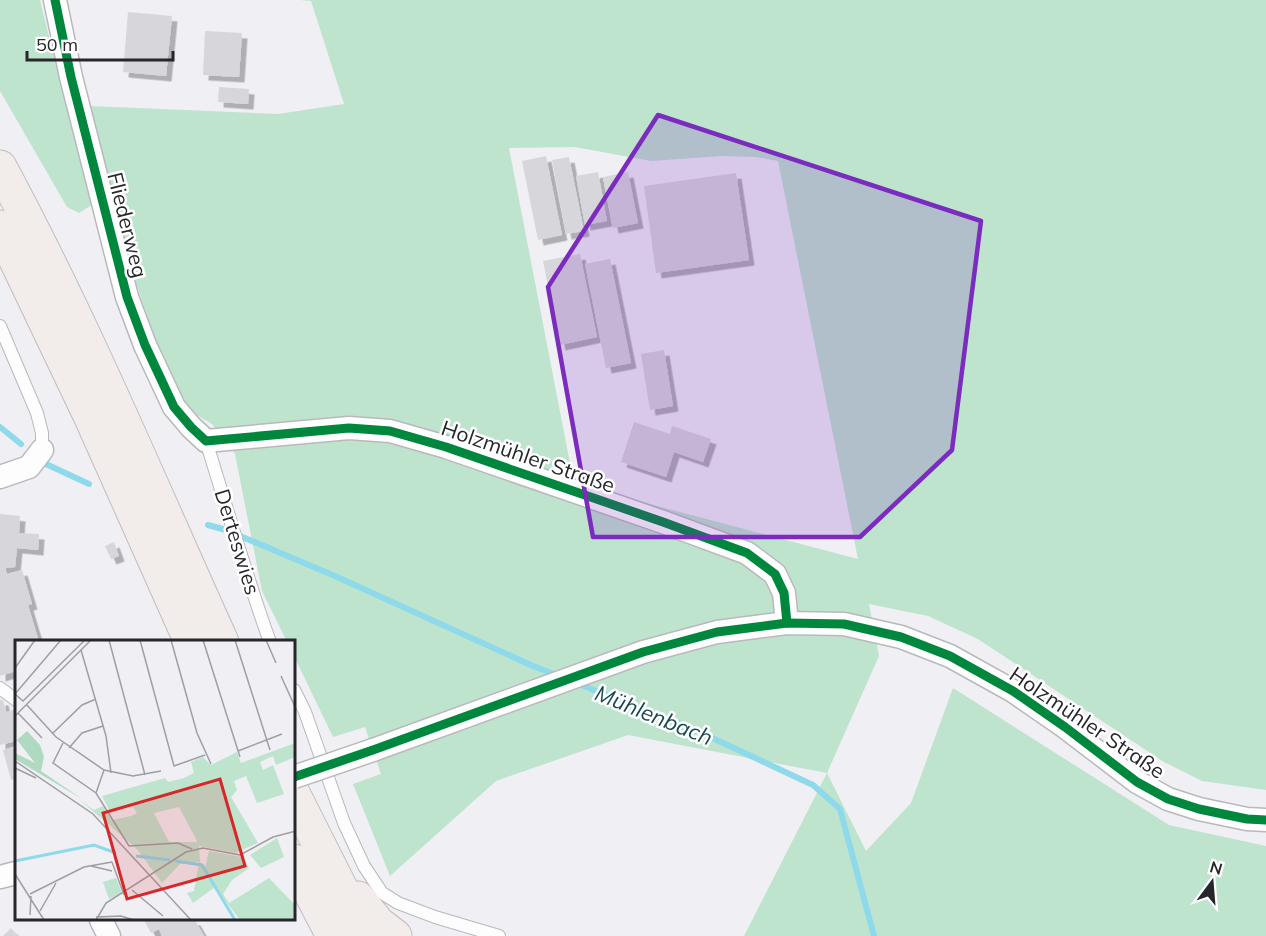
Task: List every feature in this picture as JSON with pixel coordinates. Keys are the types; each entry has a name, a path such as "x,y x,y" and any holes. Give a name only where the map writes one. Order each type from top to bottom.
{"highway":[{"path":"0,167 76,318 221,640"},
{"path":"0,226 92,420 190,640"},
{"path":"296,804 307,855 333,936"},
{"path":"307,855 365,936"},
{"path":"307,855 378,923 395,936"},
{"path":"296,885 314,936"}],"street":[{"name":"Fliederweg","path":"55,0 71,77 127,297 145,345 174,407 206,441"},
{"name":"Holzmühler Straße","path":"206,441 350,428 390,431 446,447 747,553 775,574 784,593 787,623"},
{"path":"0,477 35,459"},
{"name":"Holzmühler Straße","path":"296,776 643,652 717,632 787,623 844,624 901,637 951,656 1012,692 1065,727 1137,782 1168,799 1199,809 1247,819 1266,820"},
{"path":"0,877 15,873"},
{"path":"102,921 109,936"}],"lane":[{"path":"0,326 37,413 42,433 35,459"},
{"name":"Derteswies","path":"206,441 252,592 269,640"},
{"path":"0,688 15,699"},
{"path":"296,694 364,866 382,892 398,903 435,917 499,936"}],"highlighted area":[{"path":"658,115 981,221 952,450 860,537 593,537 548,287"}],"green space":[{"path":"0,0 40,0 66,105 278,114 344,104 311,1 300,0 1266,0 1266,790 1202,781 1164,762 978,639 928,616 869,604 879,656 827,773 628,735 496,781 390,876 353,784 381,774 365,727 333,737 296,660 296,640 286,640 262,591 235,454 212,424 190,411 172,385 108,204 90,206 79,213 67,207 0,91","holes":["575,147 651,161 721,156 756,157 778,161 858,559 574,484 509,148"]},
{"path":"953,688 1169,825 1266,846 1266,936 744,936 827,773 866,851 911,803"}],"building":[{"path":"128,12 172,16 166,76 123,72"},
{"path":"205,31 242,33 239,77 203,75"},
{"path":"219,87 249,89 248,104 218,102"},
{"path":"546,156 562,235 538,240 522,161"},
{"path":"569,157 584,231 566,234 552,160"},
{"path":"598,172 607,221 585,225 576,176"},
{"path":"628,172 638,223 613,228 603,177"},
{"path":"736,173 749,260 656,273 644,186"},
{"path":"580,254 597,337 560,345 543,261"},
{"path":"610,259 631,363 606,368 585,264"},
{"path":"664,350 673,406 650,410 641,354"},
{"path":"634,422 670,434 672,426 711,439 703,462 674,452 666,477 621,462"},
{"path":"0,514 20,516 19,533 39,534 38,550 17,548 15,567 5,568 7,574 22,570 32,604 28,605 38,640 15,640 15,671 0,676"},
{"path":"114,542 119,556 111,559 105,546"},
{"path":"0,700 3,700 6,712 15,709 15,741 0,745"},
{"path":"15,746 15,779 11,780 3,750"},
{"path":"145,921 196,921 204,936 162,936 159,929 151,933"},
{"path":"11,928 18,936 3,936"}],"waterway":[{"name":"Mühlenbach","path":"0,427 21,444"},
{"name":"Mühlenbach","path":"46,464 89,484"},
{"name":"Mühlenbach","path":"208,525 226,530 335,576 559,676"},
{"name":"Mühlenbach","path":"576,683 689,727 813,785 840,809 874,936"}],"cycle path":[{"path":"55,0 71,77 127,297 145,345 174,407 206,441 349,428 390,431 446,447 747,553 775,574 784,593 787,623"},
{"path":"296,776 643,652 717,632 787,623 844,624 901,637 950,656 1013,691 1137,782 1168,799 1199,809 1247,819 1266,820"}]}
